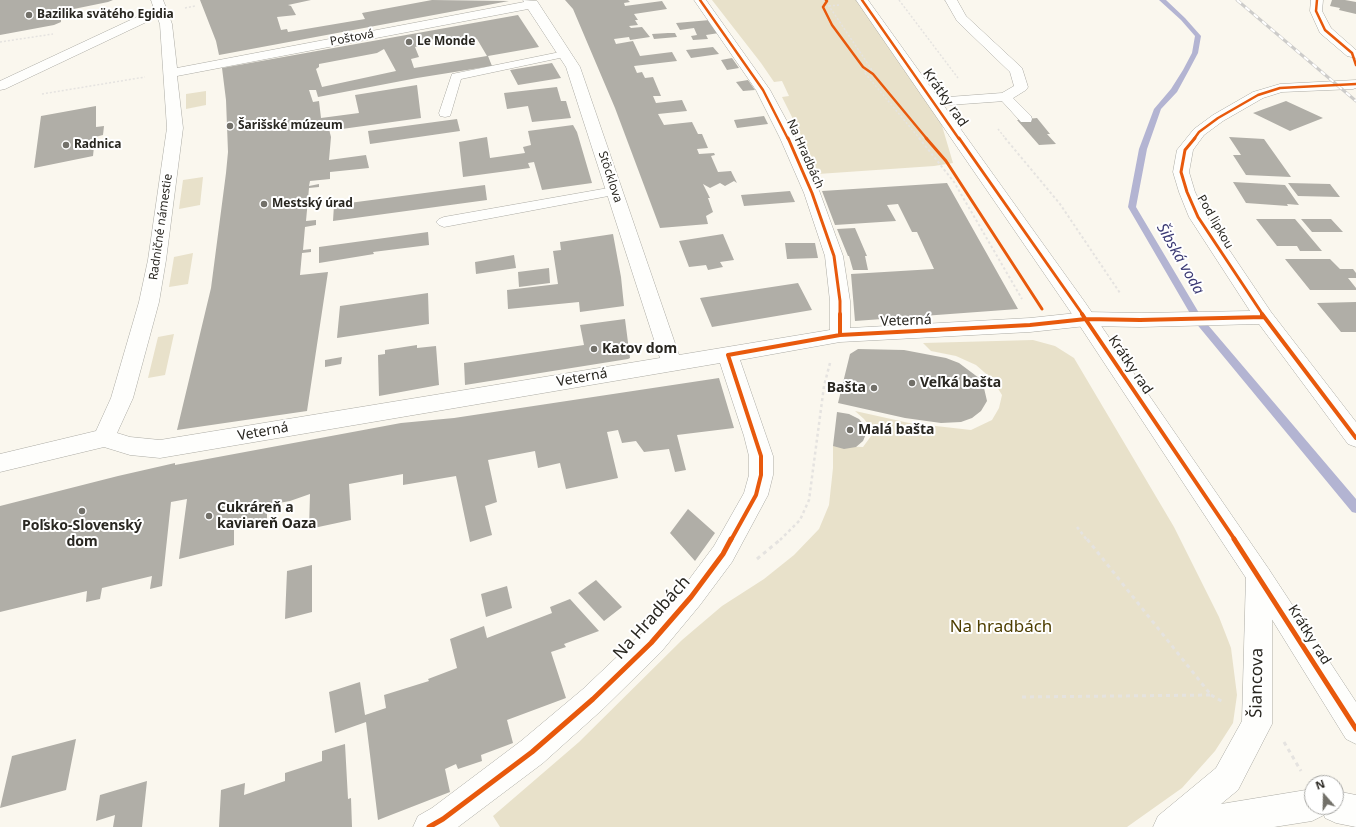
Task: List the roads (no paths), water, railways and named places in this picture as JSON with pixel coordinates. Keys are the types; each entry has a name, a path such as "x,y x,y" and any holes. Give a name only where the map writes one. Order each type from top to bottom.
{"street":[{"name":"Na Hradbách","path":"700,0 763,90 788,138 812,193 834,256 840,301 840,335"},
{"name":"Krátky rad","path":"862,0 1086,319 1259,576 1356,729"},
{"path":"935,102 1005,97 1021,87 1017,71 961,18 951,0"},
{"path":"1318,0 1316,11 1325,30 1355,57"},
{"name":"Stöcklova","path":"531,2 573,68 672,363"},
{"name":"Poštová","path":"171,73 531,2"},
{"name":"Radničné námestie","path":"0,86 159,5 166,24 175,128 157,260 149,302 122,398 104,438"},
{"name":"Pod lipkou","path":"1356,84 1346,86 1305,86 1280,88 1258,95 1218,118 1199,132 1185,150 1181,172 1187,192 1198,217 1264,317 1356,438"},
{"path":"1086,319 1140,320 1264,317"},
{"name":"Veterná","path":"104,438 130,446 160,449 672,363 728,355 840,335 1030,325 1086,319"},
{"name":"Na Hradbách","path":"429,827 532,752 593,699 651,643 691,597 723,554 756,495 761,475 761,456 728,355"},
{"path":"0,464 104,438"},
{"name":"Šiancova","path":"1169,827 1227,779 1257,724 1259,576"},
{"path":"1179,827 1304,806"},
{"path":"1344,809 1356,811"}],"lane":[{"path":"445,114 456,77 565,54"},
{"path":"1005,97 1026,119"},
{"path":"444,222 614,191"}],"waterway":[{"name":"Šibská voda","path":"1162,0 1183,19 1198,36 1195,53 1186,70 1174,90 1158,109 1143,149 1132,207 1198,320 1356,508"}],"railway":[{"path":"1237,0 1356,101"}],"place":[{"name":"Bazilika svätého Egidia","path":"29,15"},
{"name":"Le Monde","path":"409,42"},
{"name":"Šarišské múzeum","path":"230,126"},
{"name":"Radnica","path":"66,145"},
{"name":"Mestský úrad","path":"264,204"},
{"name":"Katov dom","path":"594,349"},
{"name":"Veľká bašta","path":"912,383"},
{"name":"Bašta","path":"874,388"},
{"name":"Malá bašta","path":"850,430"},
{"name":"Poľsko-Slovenský dom","path":"82,511"},
{"name":"Cukráreň a kaviareň Oaza","path":"209,516"}],"park label":[{"name":"Na hradbách","path":"1001,627"}]}
